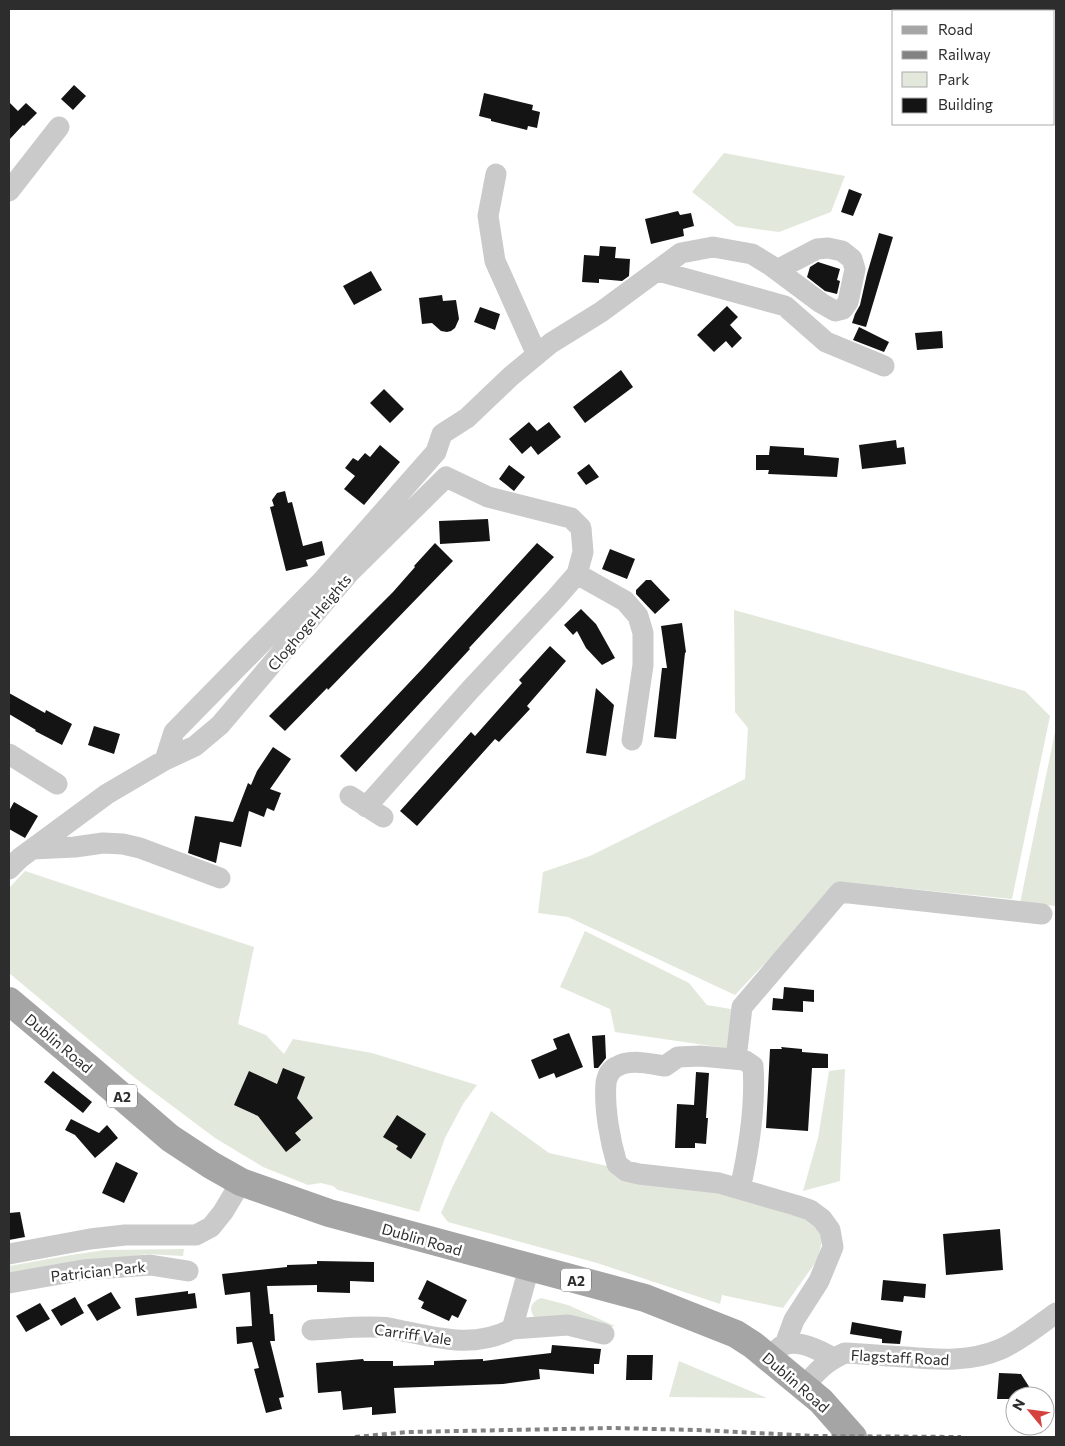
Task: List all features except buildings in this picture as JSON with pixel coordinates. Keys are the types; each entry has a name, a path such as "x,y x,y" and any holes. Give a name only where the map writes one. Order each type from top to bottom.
{"main road":[{"name":"Dublin Road","path":"9,1002 90,1068 170,1138 241,1182 329,1213 645,1298 778,1351 804,1387 820,1401 853,1437"}],"street":[{"path":"9,191 59,127"},
{"path":"496,174 488,216 495,261 537,355"},
{"path":"165,760 174,732 324,579 436,452 442,434 467,418 510,376 551,343 601,312 681,253 713,247 752,254 777,270"},
{"path":"658,271 785,306 826,342 884,366"},
{"name":"Cloghoge Heights","path":"9,869 32,849 107,794 165,760 195,746 220,725 350,572 446,477 488,497 571,518 581,528 583,552 577,574 366,807"},
{"path":"577,574 625,601 638,616 643,633 643,665 632,740"},
{"path":"9,754 57,784"},
{"path":"32,849 75,847 103,843 123,844 140,848 220,878"},
{"path":"736,1059 742,1007 840,892 1042,914"},
{"path":"740,1189 750,1146 753,1066 744,1060 700,1056 678,1057 666,1066 630,1062 617,1066 610,1071 606,1082 607,1110 613,1152 617,1164 626,1171 719,1183 740,1189 810,1210 822,1219 830,1230 833,1247 819,1281 794,1320 788,1339 778,1351"},
{"path":"9,1254 125,1234 196,1236 211,1227 224,1212 241,1182"},
{"name":"Patrician Park","path":"9,1283 83,1270 150,1265 188,1271"},
{"path":"512,1329 529,1268"},
{"name":"Flagstaff Road","path":"804,1387 818,1370 833,1358 845,1353 945,1360 985,1355 1020,1339 1056,1312"},
{"name":"Carriff Vale","path":"312,1330 359,1327 389,1328 444,1340 461,1341 482,1340 500,1336 512,1329 568,1325 604,1334"},
{"path":"778,1351 799,1344 818,1349 833,1358"}],"green space":[{"path":"724,153 845,176 831,212 779,232 736,226 692,192"},
{"path":"734,610 1025,691 1050,716 1012,899 842,882 735,995 568,917 538,913 543,872 590,856 745,779 748,728 735,712"},
{"path":"1056,727 1056,906 1020,903"},
{"path":"25,871 254,947 238,1024 266,1035 284,1054 293,1039 372,1053 477,1085 463,1104 445,1138 419,1212 338,1190 333,1186 321,1183 308,1185 263,1167 215,1138 135,1078 9,973 9,888"},
{"path":"585,931 689,983 707,1005 737,1010 732,1049 615,1032 610,1009 560,987"},
{"path":"845,1069 840,1181 803,1191 818,1138 829,1071"},
{"path":"491,1111 549,1153 616,1168 719,1183 817,1220 824,1231 818,1259 783,1308 722,1295 720,1304 597,1263 448,1222 441,1213"},
{"path":"184,1249 183,1256 146,1254 9,1278 9,1266 71,1255 105,1250"},
{"path":"541,1298 568,1305 615,1326 606,1328 534,1317 531,1310 532,1305"},
{"path":"679,1361 767,1398 669,1397"}],"railway":[{"path":"355,1437 408,1432 612,1428 816,1436 961,1437"}]}
